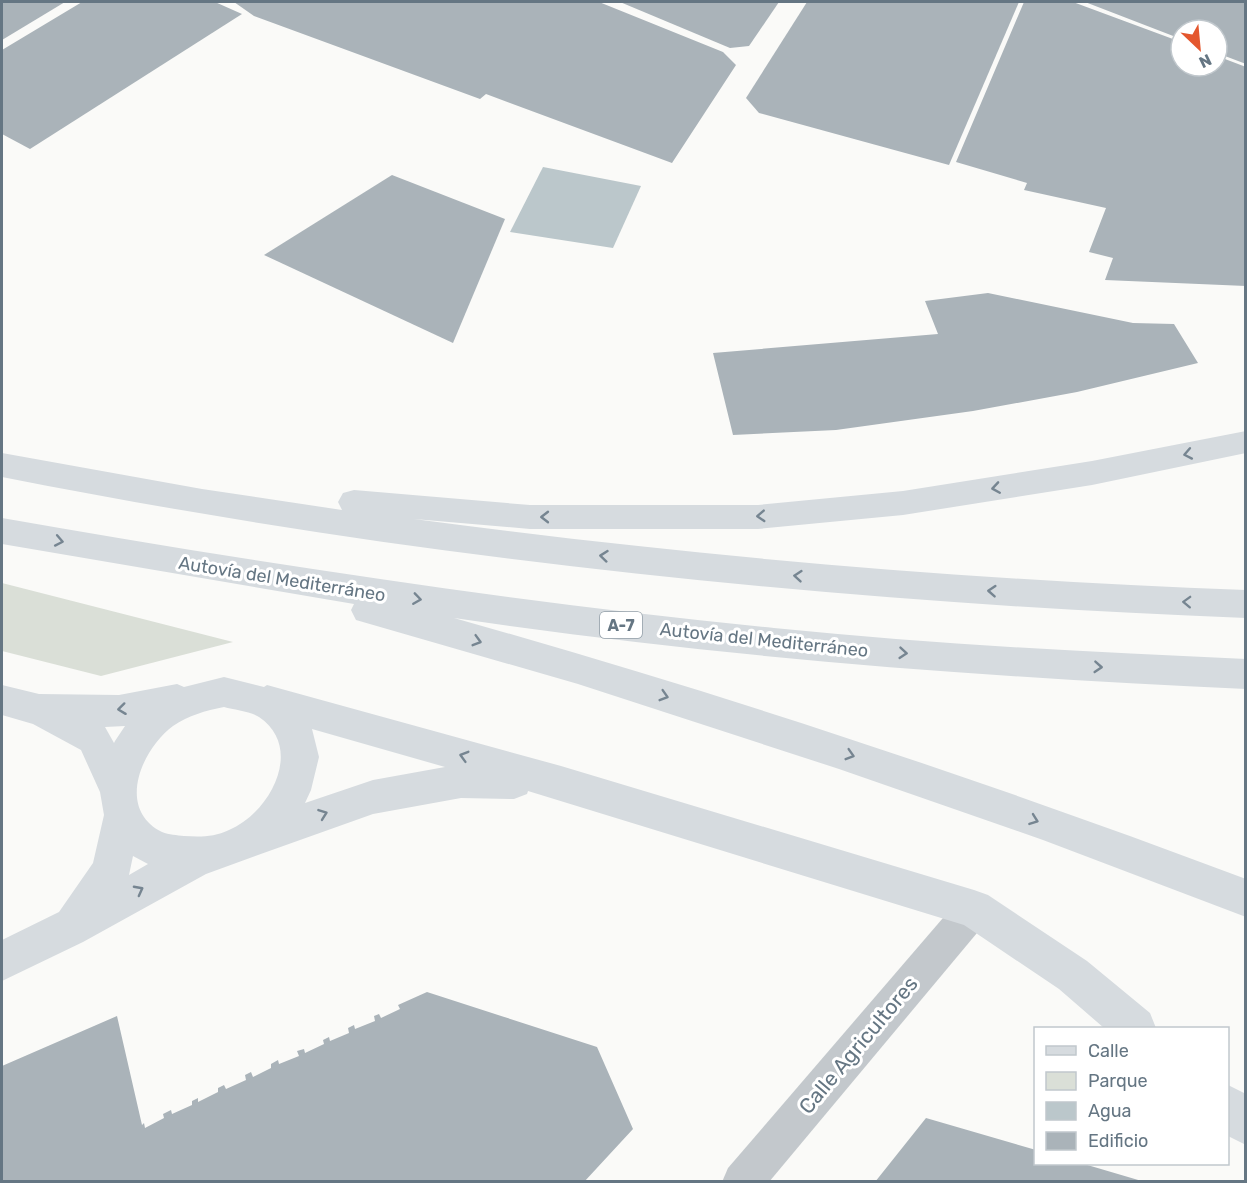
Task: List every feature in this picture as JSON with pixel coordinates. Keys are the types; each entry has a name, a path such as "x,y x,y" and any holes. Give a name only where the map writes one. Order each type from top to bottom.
{"main road":[{"path":"41,472 530,517 758,517 903,503 1092,473 1245,442"},
{"path":"2,465 251,509 526,547 726,570 1154,602 1245,604"},
{"name":"Autovía del Mediterráneo","path":"2,531 198,567 509,612 744,640 1170,672 1245,674"},
{"path":"198,567 412,622 615,681 861,758 1167,867 1245,898"},
{"path":"39,710 119,711 224,692 247,693 267,701 561,783 974,909 1073,975 1134,1027"},
{"path":"69,928 111,871 120,804 122,765 134,742 152,722 175,705 200,696"},
{"path":"2,700 39,710 94,739 134,835 152,848 175,856 200,856 225,852 248,841 373,797 461,781 561,783"},
{"path":"248,841 274,820 292,794 301,766 299,739 287,717 267,701"},
{"path":"2,961 69,928 200,856"},
{"path":"1229,1109 1245,1123"}],"street":[{"name":"Calle Agricultores","path":"742,1182 974,909"}],"green space":[{"path":"2,583 233,642 101,676 2,651"}],"water":[{"path":"543,167 641,186 613,248 510,232"}],"building":[{"path":"2,2 65,2 2,40"},
{"path":"82,2 215,2 242,14 30,149 2,134 2,50"},
{"path":"234,2 599,2 723,52 736,65 672,163 486,94 480,99 254,16"},
{"path":"620,2 779,2 749,46 730,48"},
{"path":"807,2 1019,2 949,165 759,113 746,98"},
{"path":"1024,2 1073,2 1169,38 1169,78 1229,78 1229,61 1246,67 1246,286 1105,280 1113,258 1089,252 1106,208 1024,190 1027,183 956,162"},
{"path":"1085,2 1246,2 1246,64 1229,58 1229,18 1169,18 1169,34"},
{"path":"392,175 505,219 453,343 264,255"},
{"path":"988,293 1133,323 1174,324 1198,363 1077,392 973,411 836,430 733,435 713,353 938,334 925,301"},
{"path":"427,992 597,1047 633,1129 584,1182 2,1182 2,1066 117,1016 142,1125 144,1123 145,1128 164,1118 163,1114 171,1110 172,1114 192,1105 192,1101 198,1098 198,1102 218,1092 218,1088 224,1085 226,1089 246,1080 245,1075 251,1072 253,1077 271,1068 271,1064 278,1060 279,1064 299,1056 297,1051 304,1049 305,1053 324,1044 323,1040 329,1037 330,1041 349,1033 348,1028 354,1025 355,1029 375,1021 374,1016 379,1014 381,1018 400,1009 398,1005"},
{"path":"926,1118 1034,1149 1034,1165 1087,1165 1145,1182 875,1182"}]}
